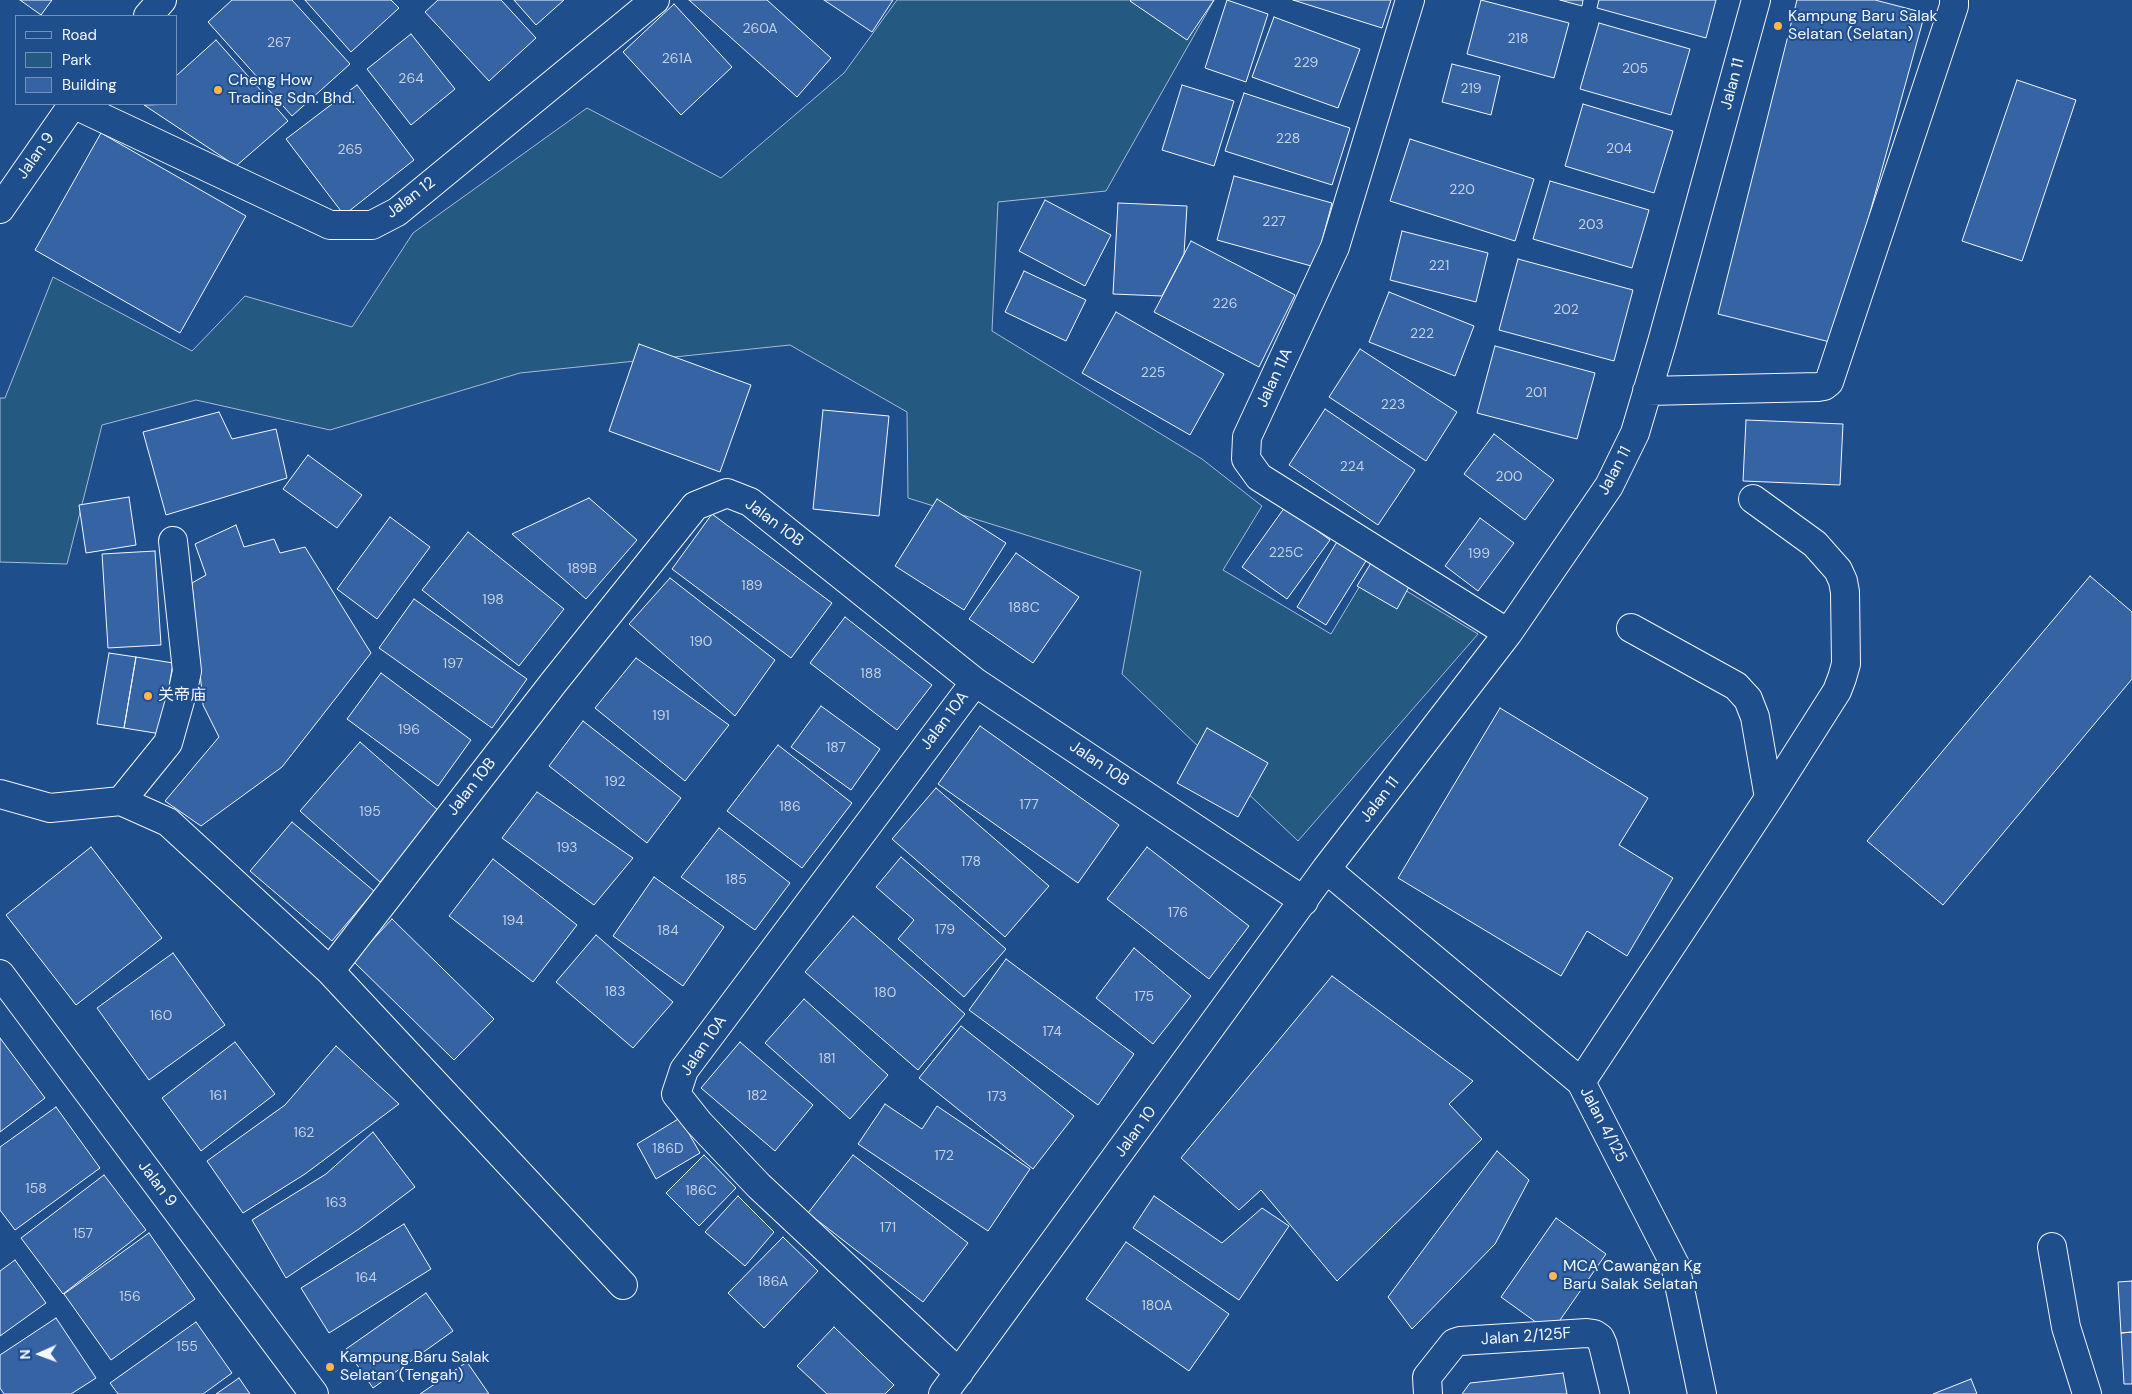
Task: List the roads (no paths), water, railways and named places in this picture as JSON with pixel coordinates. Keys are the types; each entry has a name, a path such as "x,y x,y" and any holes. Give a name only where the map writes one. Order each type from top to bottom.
{"street":[{"path":"149,15 162,0"},
{"name":"Jalan 12","path":"75,105 330,225 372,225 397,212 655,0"},
{"name":"Jalan 11A","path":"1410,0 1336,247 1247,437 1246,459 1259,477 1508,633"},
{"name":"Jalan 11","path":"1326,869 1508,633 1608,486 1634,433 1647,391 1756,0"},
{"path":"1647,391 1818,388 1829,382 1954,0"},
{"name":"Jalan 9","path":"0,209 72,105"},
{"name":"Jalan 10B","path":"330,971 554,682 695,506 727,493 750,502 975,682 1304,901"},
{"path":"1581,1082 1769,798 1837,691 1842,678 1846,664 1845,592 1838,570 1815,544 1754,499"},
{"path":"121,801 168,743 183,690 186,671 172,541"},
{"path":"1631,628 1736,686 1748,699 1755,716 1769,798"},
{"name":"Jalan 10A","path":"951,1384 699,1123 676,1094 684,1070 975,682"},
{"path":"0,794 50,808 121,801 168,822 330,971 623,1285"},
{"name":"Jalan 10","path":"951,1384 1326,869"},
{"name":"Jalan 4/125","path":"1326,869 1581,1082 1675,1265 1702,1394"},
{"name":"Jalan 9","path":"0,974 314,1394"},
{"path":"2052,1247 2066,1326 2087,1394"},
{"name":"Jalan 2/125F","path":"1428,1394 1427,1377 1454,1343 1587,1333 1594,1334 1600,1338 1603,1344 1615,1394"}],"place":[{"name":"Kampung Baru Salak Selatan (Selatan)","path":"1778,26"},
{"name":"Cheng How Trading Sdn. Bhd.","path":"218,90"},
{"name":"关帝庙","path":"148,696"},
{"name":"MCA Cawangan Kg Baru Salak Selatan","path":"1553,1276"},
{"name":"Kampung Baru Salak Selatan (Tengah)","path":"330,1367"}]}
